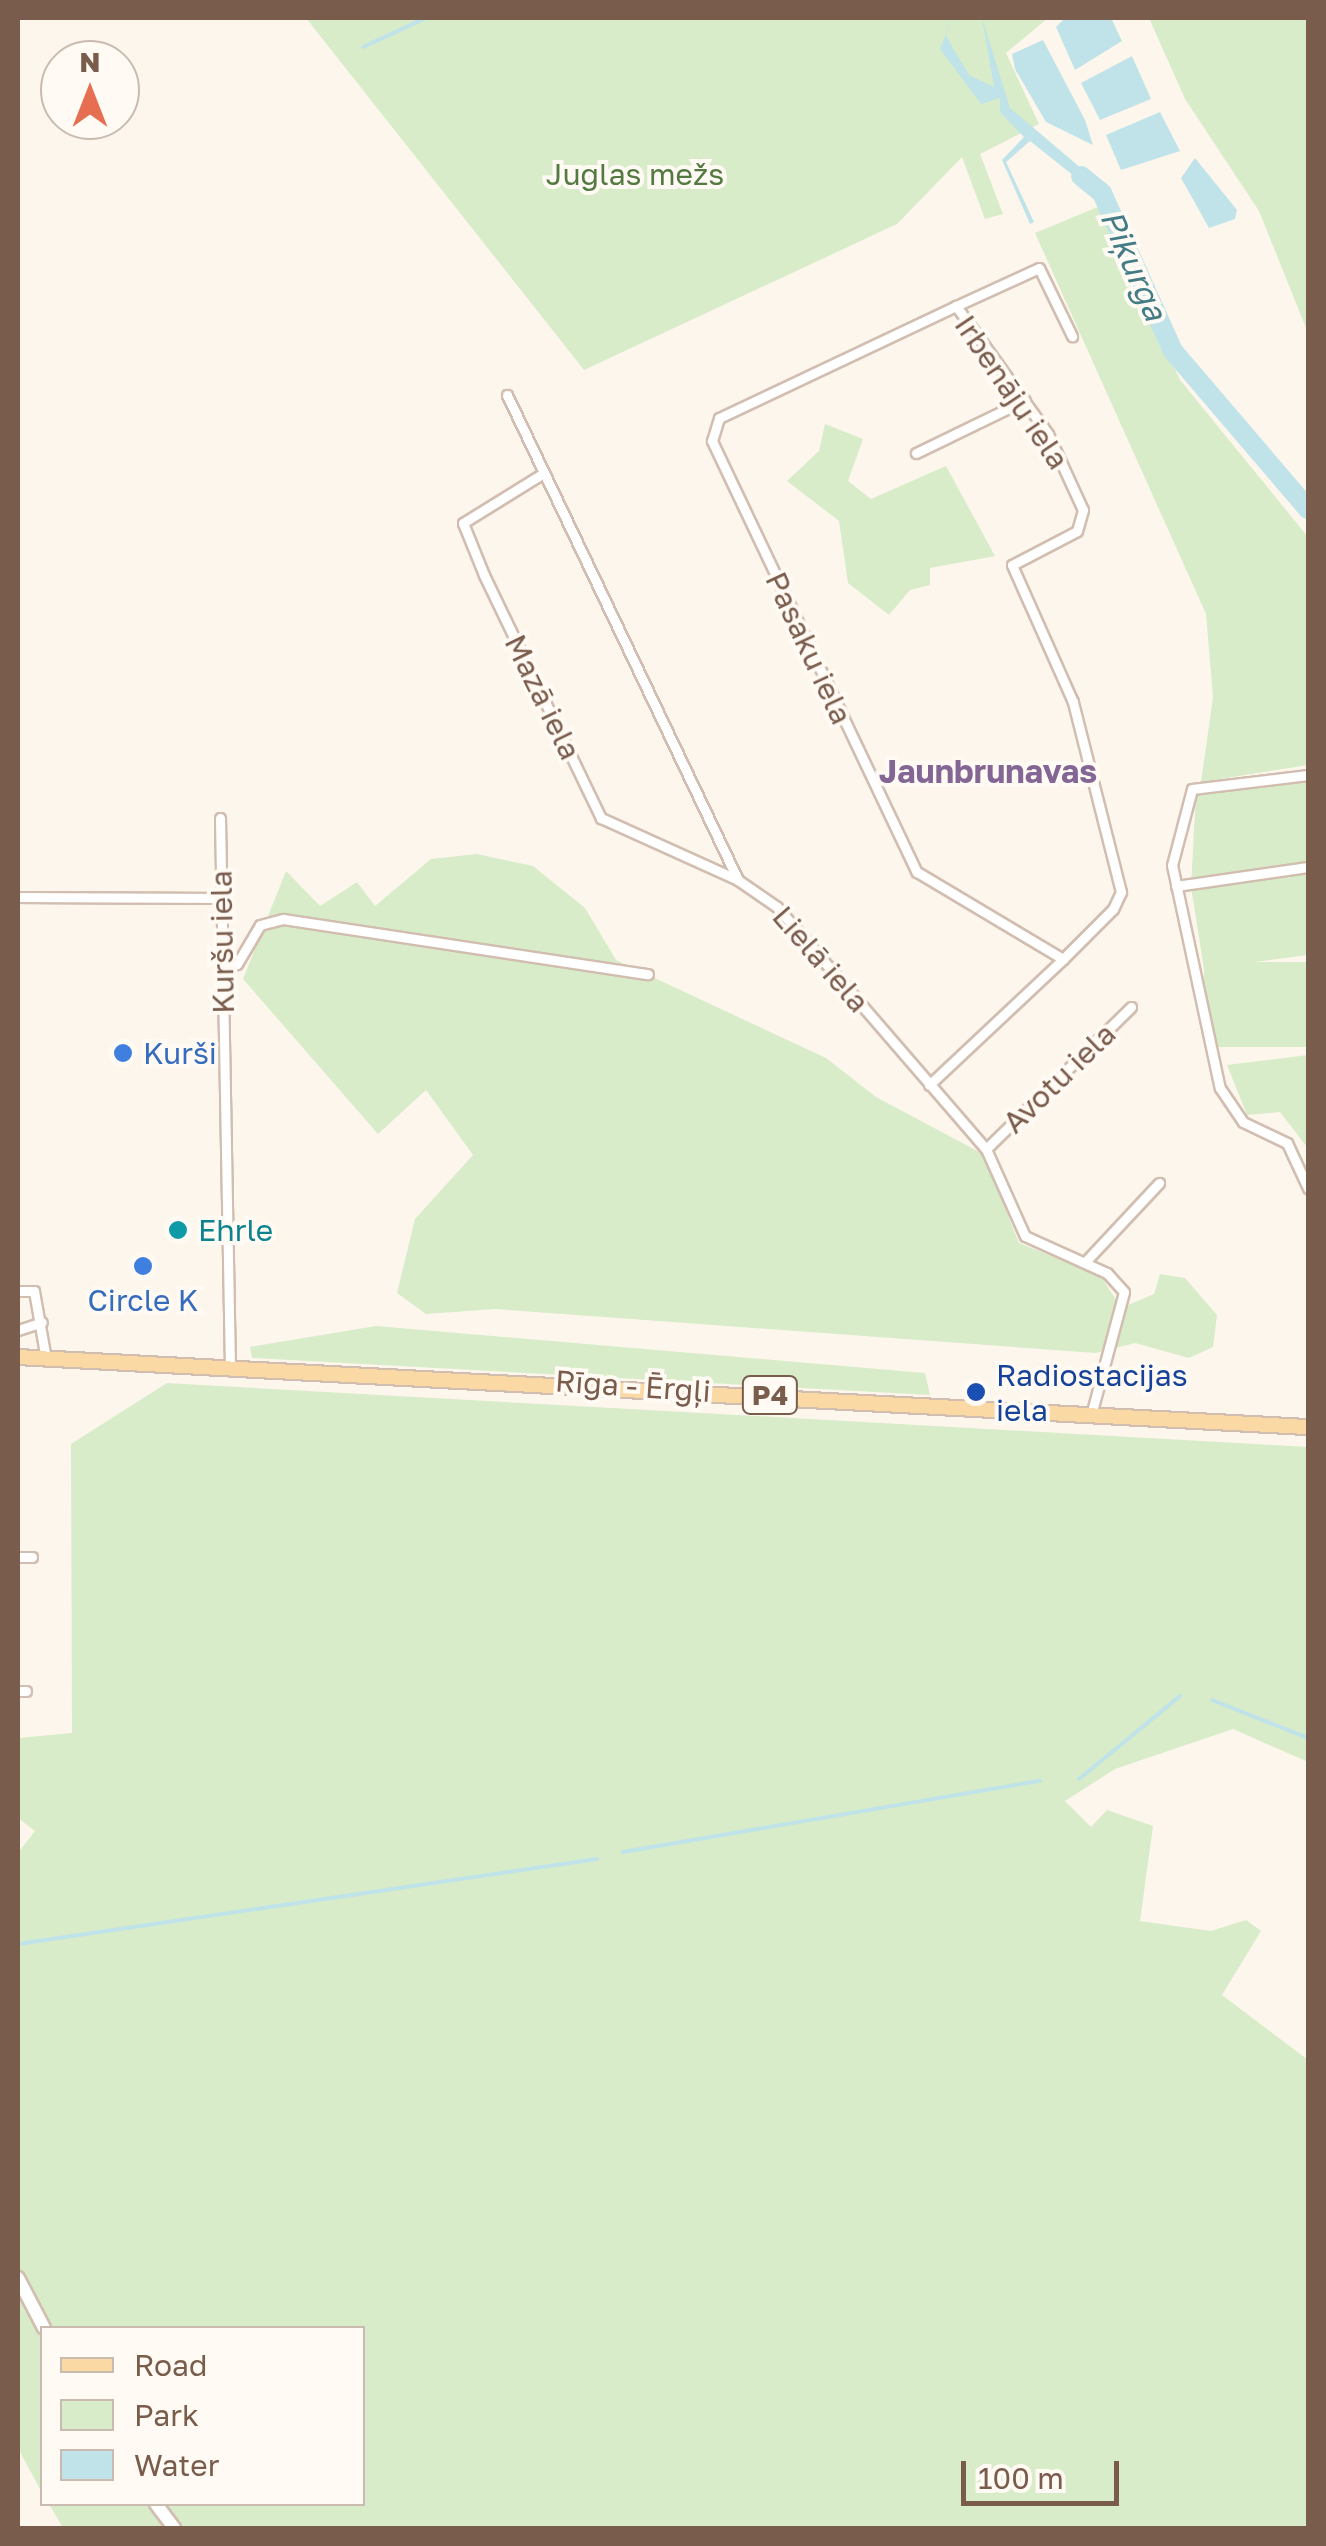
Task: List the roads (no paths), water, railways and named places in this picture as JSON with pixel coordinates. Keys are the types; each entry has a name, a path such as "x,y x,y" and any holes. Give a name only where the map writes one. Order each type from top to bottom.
{"main road":[{"name":"Rīga - Ērgļi","path":"18,1357 1308,1427"},
{"path":"18,2278 43,2326"},
{"path":"158,2506 174,2528"}],"street":[{"path":"956,306 1039,268 1072,336"},
{"name":"Irbenāju iela","path":"711,429 956,306 1025,400 1064,462 1084,523 1012,565 1073,702 1121,892 1063,959 929,1085"},
{"name":"Lielā iela","path":"506,395 738,880 777,907 986,1149 1024,1236 1086,1261 1124,1292 1091,1415"},
{"path":"916,453 1025,400"},
{"name":"Pasaku iela","path":"711,429 916,872 1063,959"},
{"name":"Mazā iela","path":"542,474 464,523 601,818 738,880"},
{"path":"1308,775 1192,789 1172,865 1220,1088 1243,1122 1279,1134 1295,1156 1308,1188"},
{"name":"Kuršu iela","path":"220,818 230,1367"},
{"path":"1176,886 1308,867"},
{"path":"18,896 222,898"},
{"path":"223,968 236,964 260,925 283,919 648,974"},
{"name":"Avotu iela","path":"986,1149 1131,1007"},
{"path":"1295,1156 1308,1154"},
{"path":"1086,1261 1159,1184"},
{"path":"18,1291 34,1292 46,1358"},
{"path":"18,1330 42,1322"},
{"path":"18,1557 32,1557"}],"water":[{"path":"952,18 946,36 969,75 994,87 982,18 1010,108 1108,191 1098,195 1030,141 1006,162 1034,222 1030,224 1002,160 1024,137 1000,112 1000,98 981,104 940,49"},
{"path":"1065,18 1111,18 1122,41 1075,70 1056,27"},
{"path":"1043,40 1085,120 1093,145 1046,122 1015,69 1012,54"},
{"path":"1132,56 1151,99 1100,120 1081,83"},
{"path":"1160,112 1180,151 1121,170 1106,135"},
{"path":"1195,158 1237,210 1235,219 1209,228 1181,178"}],"waterway":[{"path":"363,47 426,18"},
{"name":"Piķurga","path":"1081,176 1102,193 1173,351 1308,509"},
{"path":"1079,1779 1180,1696"},
{"path":"1212,1700 1308,1738"},
{"path":"623,1852 1040,1781"},
{"path":"18,1944 597,1859"}],"place":[{"name":"Kurši","path":"123,1053"},
{"name":"Ehrle","path":"178,1230"},
{"name":"Circle K","path":"143,1266"},
{"name":"Radiostacijas iela","path":"976,1392"}],"district":[{"name":"Jaunbrunavas","path":"988,771"}],"park label":[{"name":"Juglas mežs","path":"635,174"}]}
